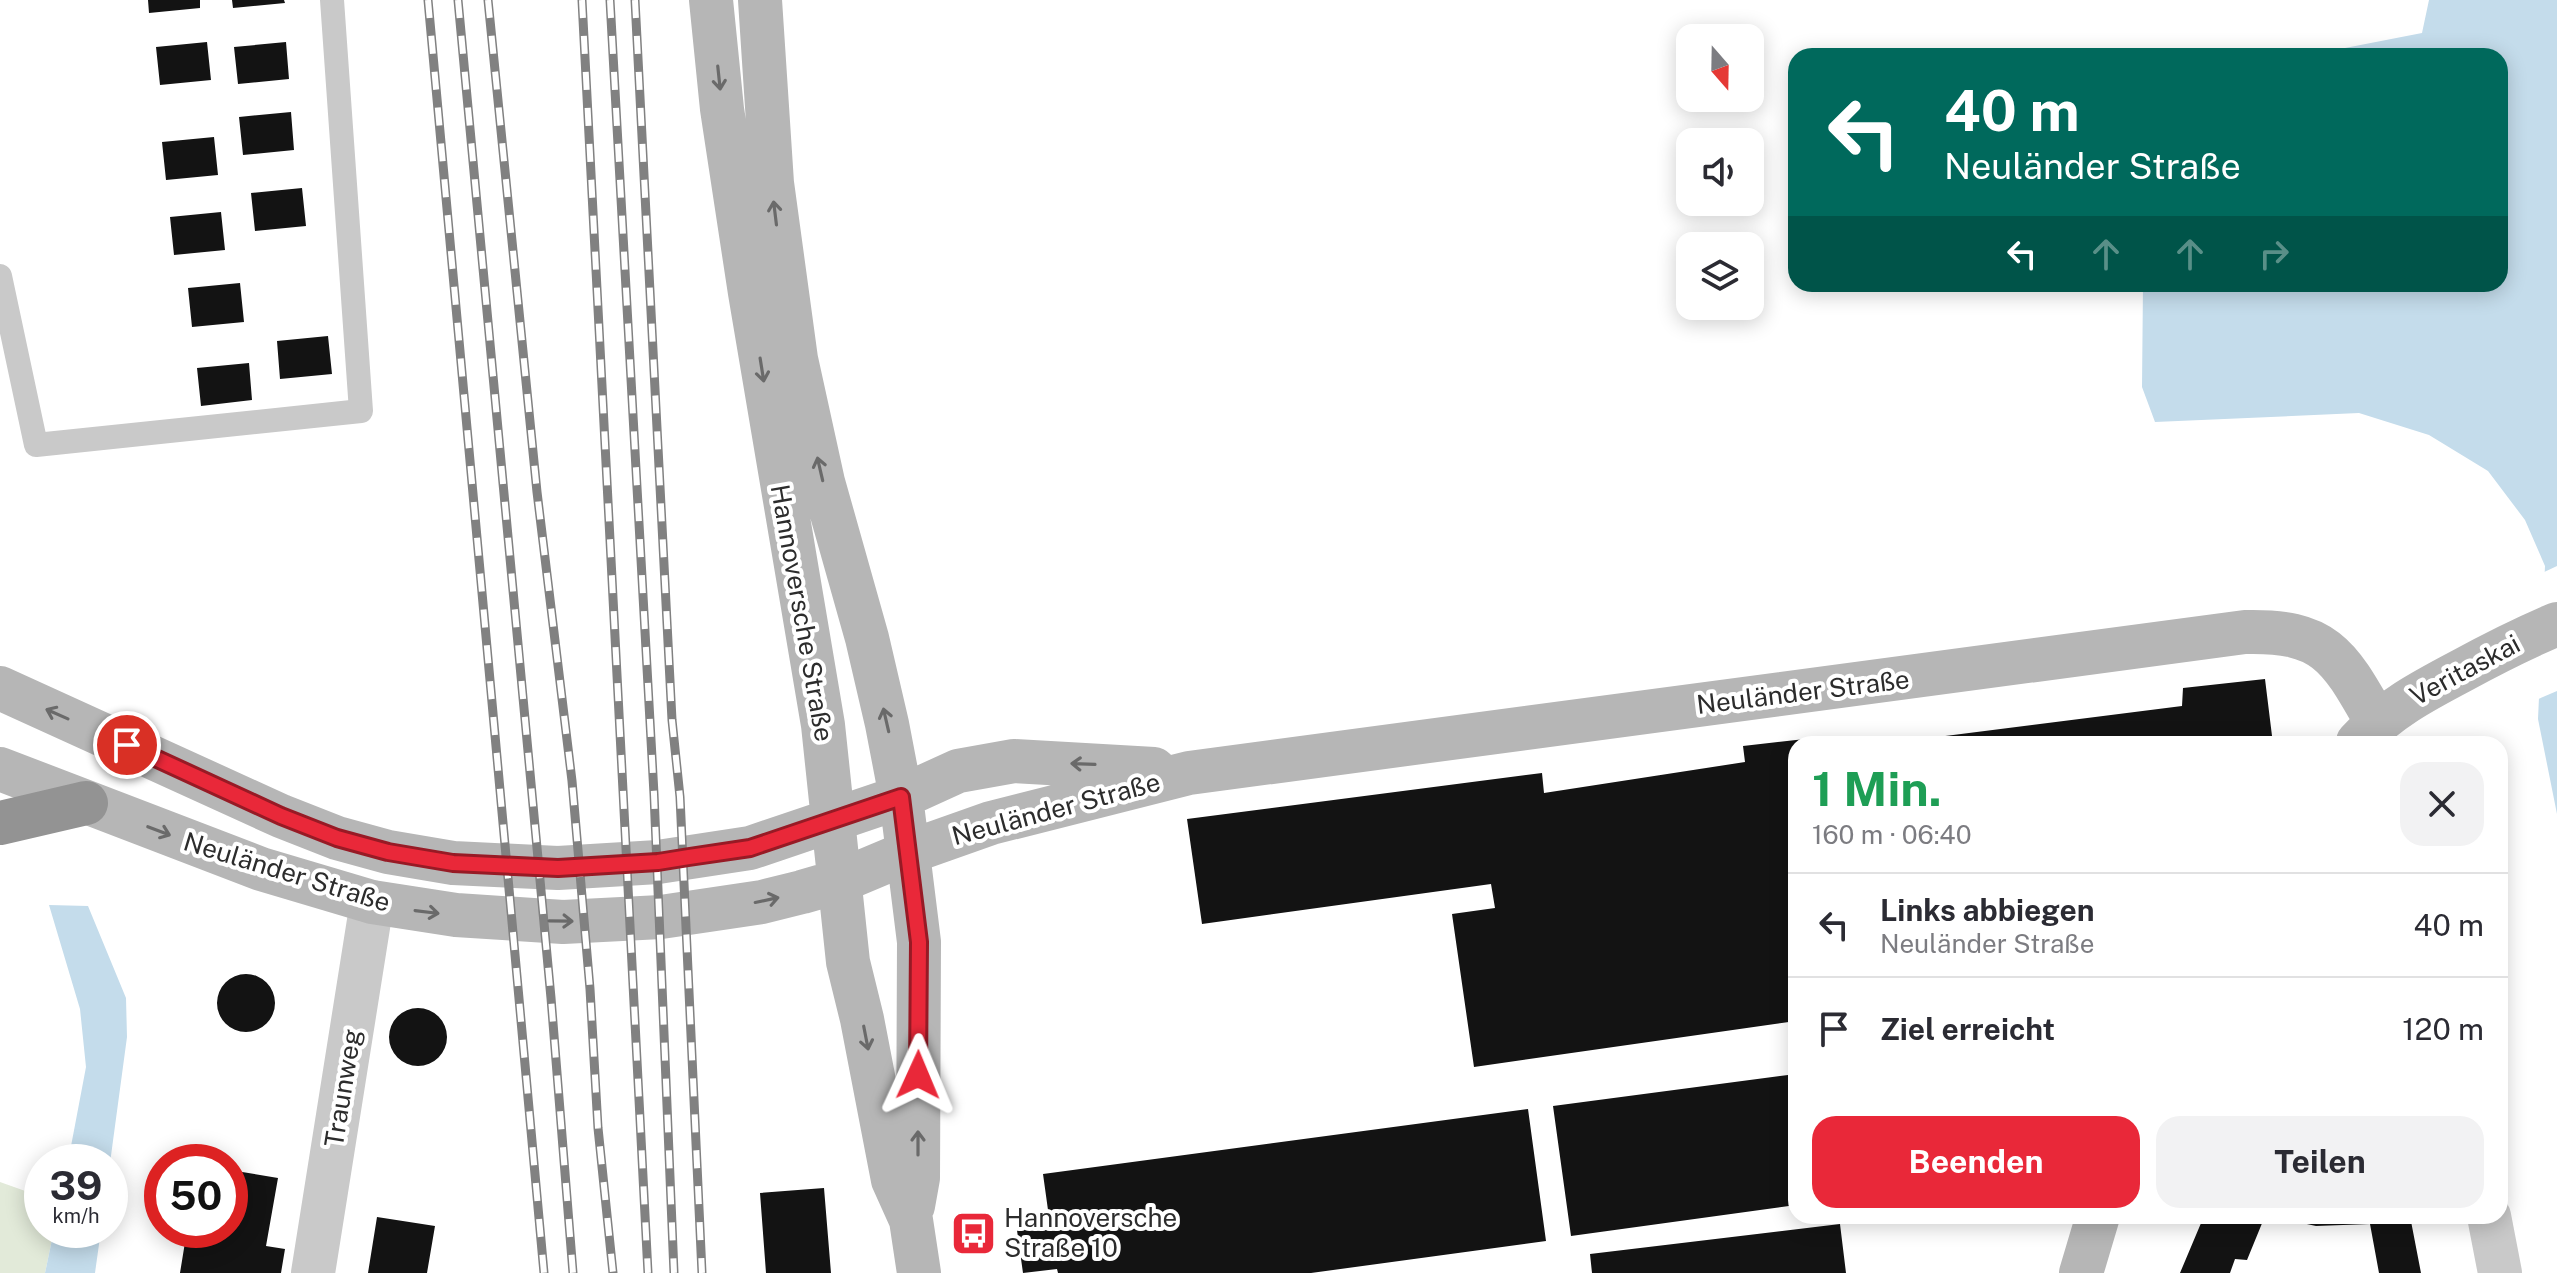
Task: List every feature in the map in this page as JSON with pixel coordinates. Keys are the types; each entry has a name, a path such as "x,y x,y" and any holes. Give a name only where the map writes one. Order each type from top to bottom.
{"highway":[{"path":"0,823 86,803"}],"main road":[{"name":"Hannoversche Straße","path":"711,0 722,109 776,460 823,725 848,962 893,1180 911,1220 919,1273"},
{"name":"Hannoversche Straße","path":"760,0 772,183 796,359 823,482 884,710 909,852 919,942 918,1178 911,1220"},
{"name":"Veritaskai","path":"2373,736 2430,687 2514,641 2557,624"},
{"name":"Neuländer Straße","path":"0,769 261,869 372,902 456,915 563,922 661,917 762,902 840,881 991,823 1189,773 2245,632 2305,637 2329,652 2348,672 2373,736"},
{"name":"Neuländer Straße","path":"0,688 281,816 337,838 421,859 558,868 658,862 750,848 901,797 958,771 1014,761 1111,765 1189,773"},
{"path":"2081,1273 2096,1224"}],"street":[{"name":"Traunweg","path":"313,1273 372,902"},
{"path":"2491,1224 2500,1273"}],"lane":[{"path":"0,276 36,445 361,411 332,0"}],"green space":[{"path":"0,1182 24,1191 24,1248 50,1248 45,1273 0,1273"}],"water":[{"path":"2429,0 2557,0 2557,814 2538,719 2545,566 2525,520 2488,471 2429,435 2359,413 2155,422 2142,387 2143,292 2508,292 2508,48 2345,48 2422,33"},
{"path":"49,905 88,906 126,998 127,1037 113,1144 71,1144 86,1067 80,1009"},
{"path":"50,1248 98,1248 95,1273 45,1273"}],"pier":[{"path":"2557,566 2557,691 2536,700 2540,574"}],"building":[{"path":"148,0 200,0 200,8 149,13"},
{"path":"232,0 284,0 285,3 233,8"},
{"path":"207,42 211,80 160,85 156,47"},
{"path":"286,42 289,79 238,84 234,47"},
{"path":"291,112 294,150 243,155 239,117"},
{"path":"214,137 218,175 166,180 162,142"},
{"path":"302,188 306,226 255,231 251,193"},
{"path":"221,212 225,250 174,255 170,217"},
{"path":"240,283 244,322 192,327 188,288"},
{"path":"328,336 332,374 280,379 277,341"},
{"path":"249,363 252,400 201,406 197,368"},
{"path":"2265,679 2272,736 1945,736 2182,706 2183,688"},
{"path":"1788,741 1788,1022 1474,1067 1452,914 1495,908 1491,884 1202,924 1187,819 1542,773 1544,793 1745,762 1743,746"},
{"path":"246,974 267,982 275,1003 267,1024 246,1032 225,1024 217,1003 225,982"},
{"path":"418,1008 438,1017 447,1037 438,1057 418,1066 398,1057 389,1037 398,1017"},
{"path":"1788,1075 1788,1206 1571,1236 1553,1106"},
{"path":"1528,1109 1546,1241 1311,1273 1058,1273 1057,1269 1023,1273 1015,1216 1048,1210 1043,1174"},
{"path":"248,1173 278,1178 266,1246 285,1249 281,1273 180,1273 184,1248 248,1248"},
{"path":"824,1188 831,1273 766,1273 760,1193"},
{"path":"377,1217 435,1226 427,1273 368,1273"},
{"path":"1840,1224 1846,1273 1592,1273 1590,1254"},
{"path":"2201,1224 2262,1224 2247,1260 2235,1259 2230,1273 2180,1273"},
{"path":"2307,1224 2370,1224 2316,1226"},
{"path":"2370,1224 2412,1224 2421,1273 2379,1273"}],"railway":[{"path":"428,0 544,1273"},
{"path":"458,0 551,998 573,1273"},
{"path":"488,0 537,492 572,781 590,989 598,1128 613,1273"},
{"path":"582,0 648,1273"},
{"path":"610,0 654,794 674,1273"},
{"path":"635,0 672,720 680,797 702,1273"}],"place":[{"name":"Hannoversche Straße 10","path":"973,1233"}],"route":[{"path":"127,745 281,816 337,838 388,852 453,863 558,868 658,862 750,848 901,797 919,942 918,1075"}]}
